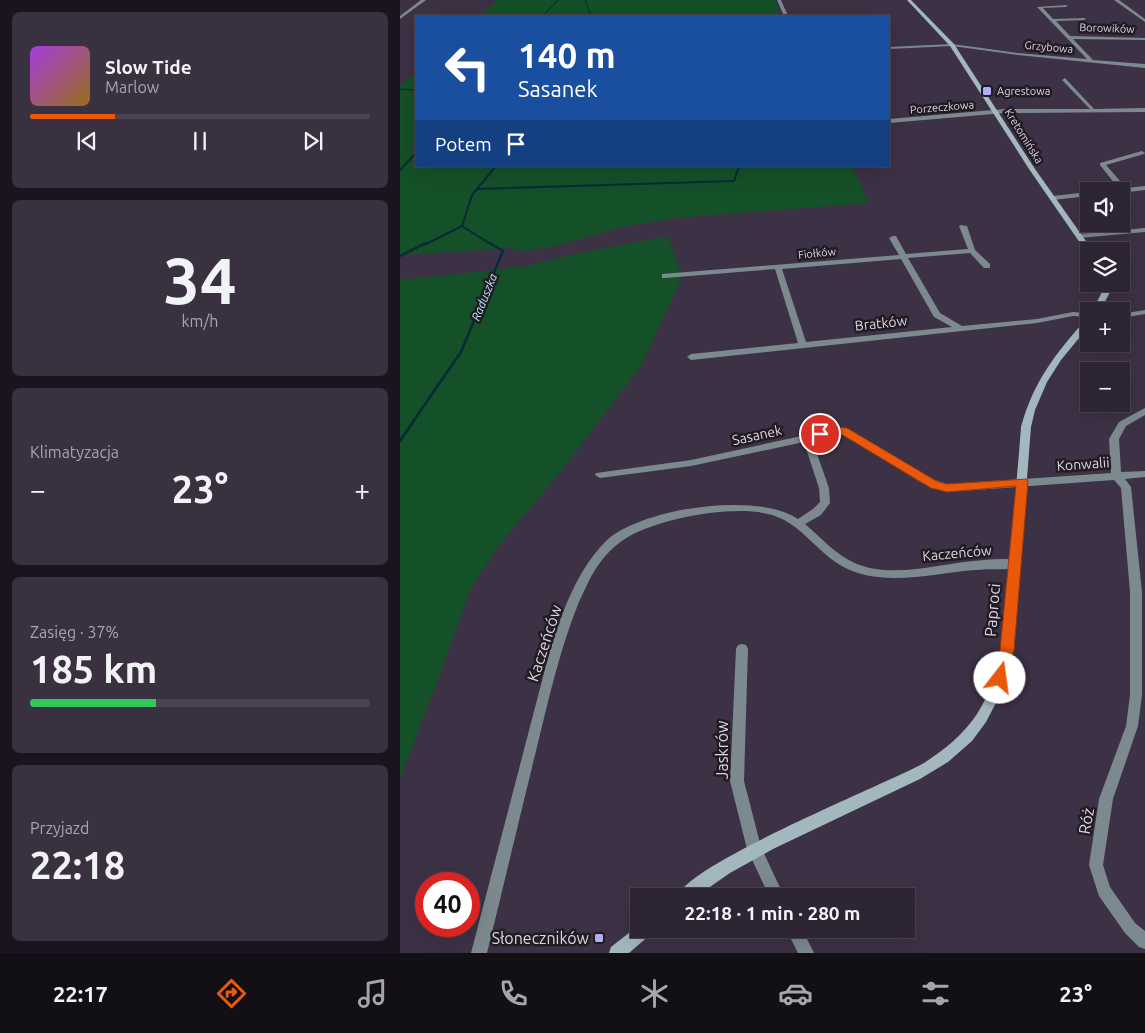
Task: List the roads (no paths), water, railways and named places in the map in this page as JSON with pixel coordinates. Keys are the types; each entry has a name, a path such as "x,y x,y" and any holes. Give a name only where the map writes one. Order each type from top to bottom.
{"street":[{"path":"400,18 424,0"},
{"path":"779,0 786,15"},
{"name":"Kretomińska","path":"909,0 952,45 1080,236"},
{"path":"1116,0 1145,21"},
{"path":"1066,6 1039,6 1092,61"},
{"path":"1129,9 1137,9"},
{"path":"1051,20 1084,19"},
{"name":"Borowików","path":"1068,37 1145,39"},
{"name":"Grzybowa","path":"890,48 952,45 1018,54 1145,66"},
{"path":"1065,80 1092,108"},
{"path":"997,112 1092,108 1145,110"},
{"name":"Porzeczkowa","path":"890,121 997,112"},
{"path":"1117,182 1102,164 1142,153"},
{"path":"1130,189 1145,188"},
{"path":"1053,198 1080,195"},
{"path":"963,226 972,250 986,266"},
{"path":"1084,242 1080,236 1145,230"},
{"path":"893,238 937,315 948,324 962,329"},
{"name":"Fiołków","path":"665,276 884,258 906,258 972,250"},
{"path":"778,268 803,345"},
{"path":"1130,314 1145,312"},
{"name":"Bratków","path":"691,357 1037,321 1080,314"},
{"name":"Paproci","path":"697,888 754,849 913,775 944,757 966,738 984,715 996,692 1007,650 1023,482 1026,427 1040,383 1054,361 1080,331"},
{"path":"1116,475 1114,439 1122,424 1145,412"},
{"name":"Sasanek","path":"600,475 691,463 807,438 833,430 843,430 924,480 947,488 1023,482"},
{"path":"798,524 817,512 825,503 824,488 807,438"},
{"name":"Konwalii","path":"1023,482 1145,474"},
{"name":"Róż","path":"1116,475 1126,487 1133,550 1140,695 1132,726 1106,799 1096,865 1104,891 1130,928 1145,941"},
{"name":"Kaczeńców","path":"479,953 558,642 587,573 598,557 611,544 634,529 651,521 701,512 746,508 767,510 798,524 828,552 842,562 857,569 876,573 898,573 981,564 1015,564"},
{"name":"Jaskrów","path":"742,649 737,781 754,849"},
{"path":"754,849 774,888"},
{"path":"617,953 635,938"},
{"path":"798,938 806,953"}],"waterway":[{"path":"544,15 558,0"},
{"name":"Raduszka","path":"585,0 591,15"},
{"path":"400,89 415,90"},
{"path":"400,170 415,154"},
{"name":"Raduszka","path":"462,226 472,195 495,167"},
{"path":"478,189 734,181 739,167"},
{"path":"424,245 462,226"},
{"name":"Raduszka","path":"462,226 492,245"},
{"path":"400,256 426,243"},
{"name":"Raduszka","path":"412,423 461,352 503,251 490,243"},
{"name":"Raduszka","path":"400,441 413,422"}],"place":[{"name":"Agrestowa","path":"987,91"},
{"name":"Słoneczników","path":"599,938"}]}
